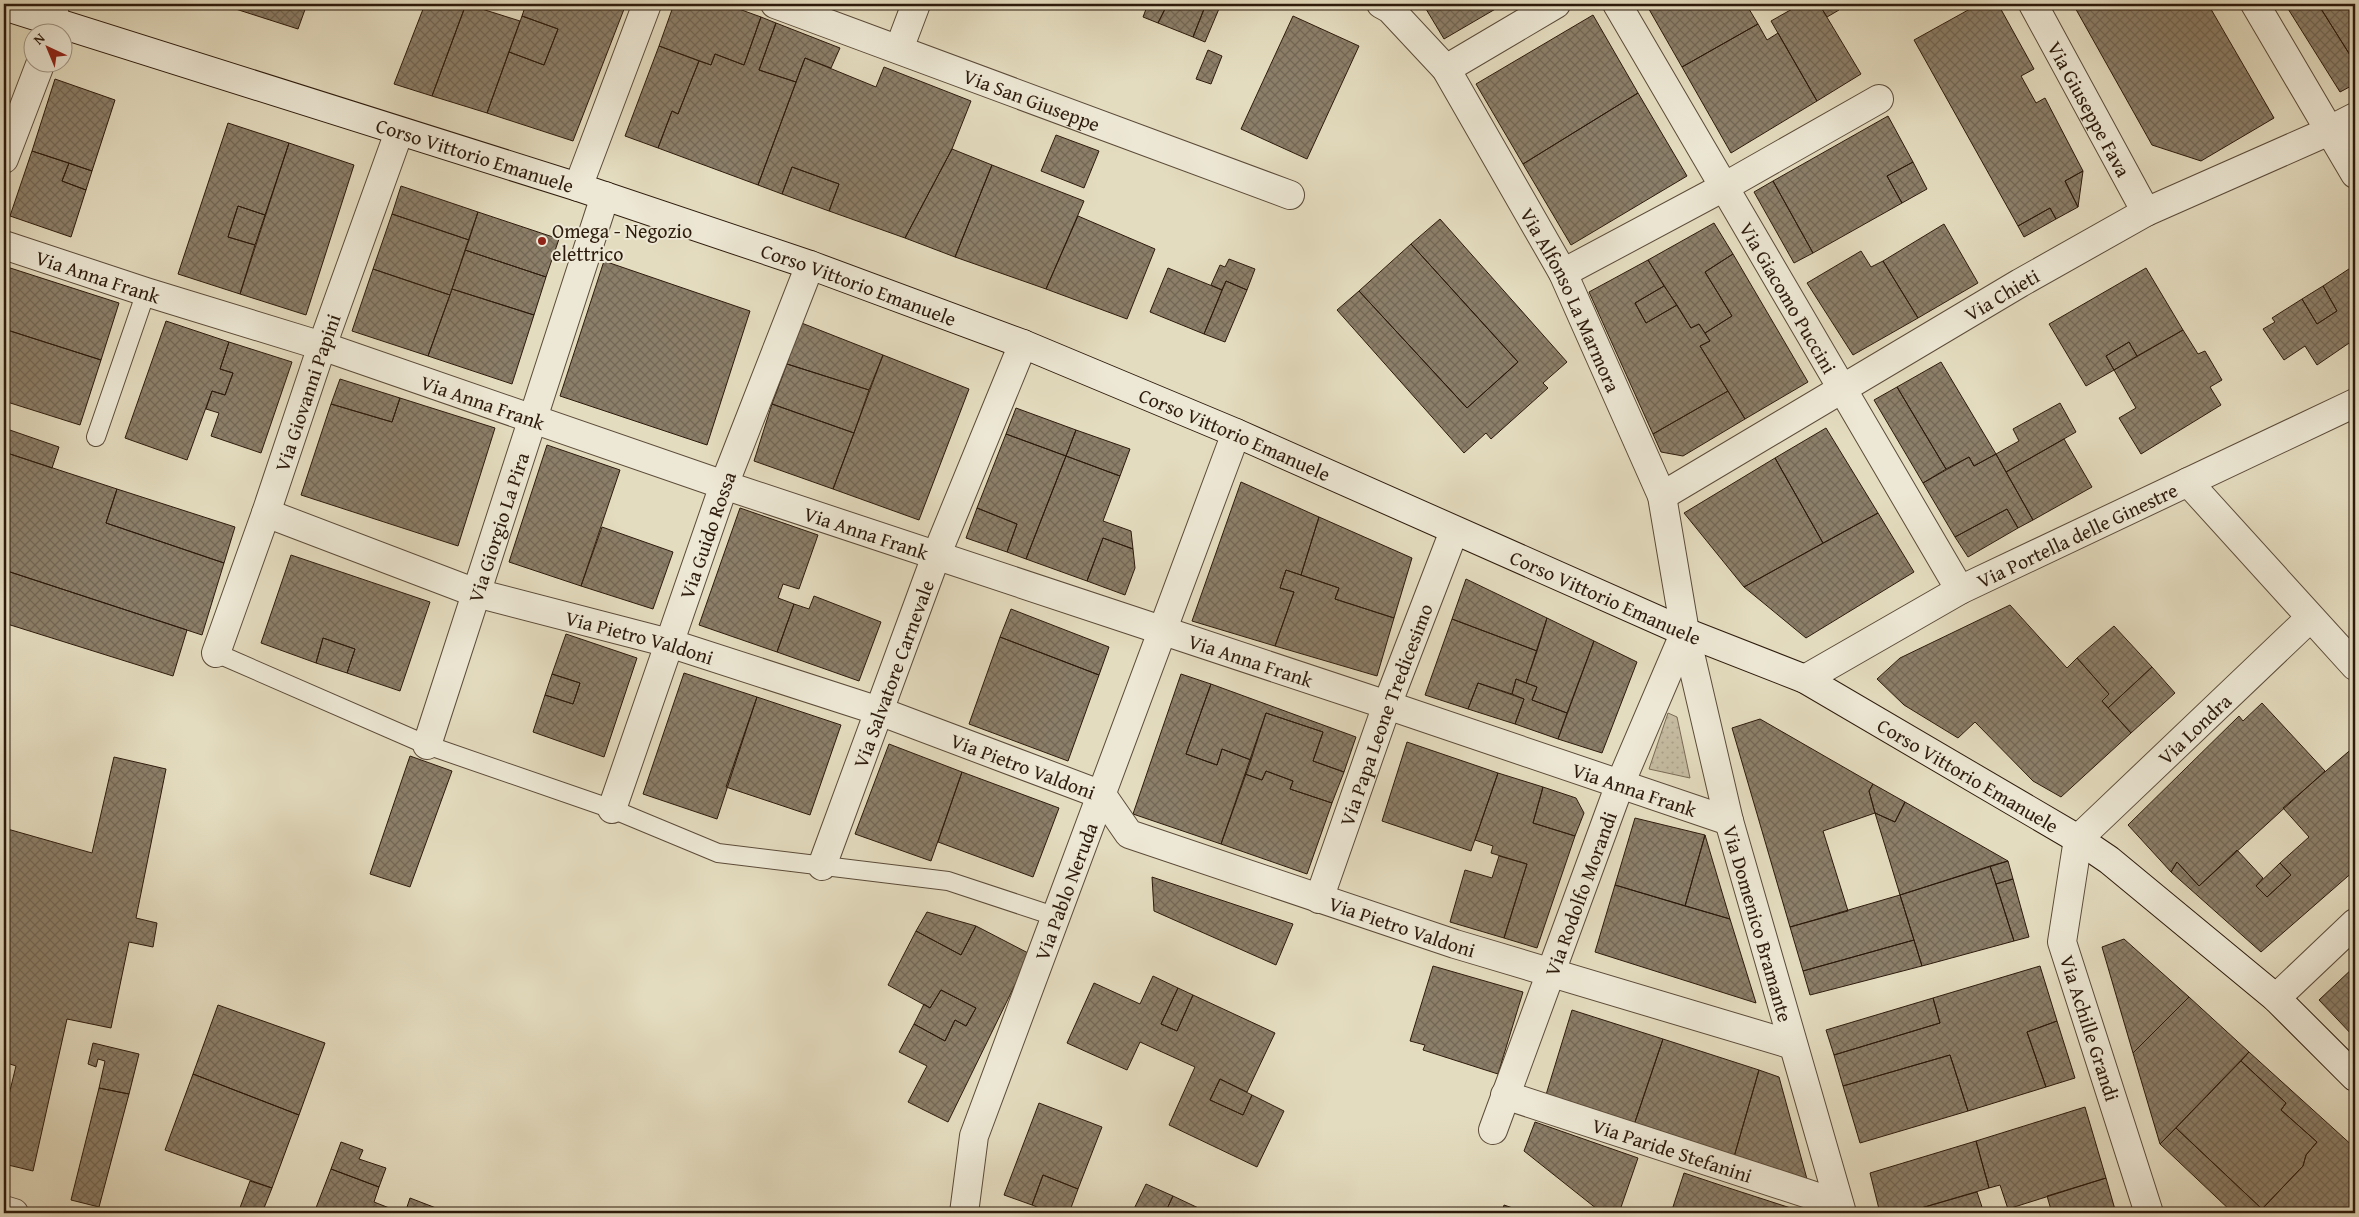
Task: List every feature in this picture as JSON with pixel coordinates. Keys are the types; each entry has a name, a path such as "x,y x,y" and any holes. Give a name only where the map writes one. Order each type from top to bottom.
{"street":[{"path":"578,187 647,4"},
{"name":"Via San Giuseppe","path":"775,4 1290,195"},
{"path":"899,49 916,4"},
{"name":"Via Alfonso La Marmora","path":"1381,4 1390,9 1446,69 1563,273 1662,496 1685,632"},
{"path":"1446,69 1556,4"},
{"name":"Via Giacomo Puccini","path":"1617,4 1960,590"},
{"name":"Via Giuseppe Fava","path":"2033,4 2146,212"},
{"path":"2254,4 2355,174"},
{"name":"Corso Vittorio Emanuele","path":"4,6 57,20 399,132 578,187 810,265 1023,344 1236,433 1685,632 1805,679 2078,839 2109,860 2276,998 2355,1077"},
{"path":"4,158 37,72"},
{"path":"1563,273 1724,187 1879,99"},
{"name":"Via Chieti","path":"1662,496 2020,283 2146,212 2328,131 2355,117"},
{"name":"Via Giovanni Papini","path":"216,653 266,513 322,346 399,132"},
{"name":"Via Giorgio La Pira","path":"427,745 605,196"},
{"name":"Via Anna Frank","path":"4,245 146,292 322,346 724,485 1729,820"},
{"name":"Via Guido Rossa","path":"612,809 724,485 810,265"},
{"name":"Via Salvatore Carnevale","path":"822,866 936,556 1023,344"},
{"name":"Via Portella delle Ginestre","path":"1805,679 1960,590 2355,403"},
{"name":"Via Pablo Neruda","path":"964,1213 974,1136 1236,433"},
{"path":"2188,482 2355,666"},
{"name":"Via Pietro Valdoni","path":"266,513 476,593 669,643 879,711 1102,795 1129,834 1319,899 1549,974 1794,1045"},
{"name":"Via Papa Leone Tredicesimo","path":"1319,899 1387,705 1454,531"},
{"name":"Via Londra","path":"2078,839 2310,618"},
{"name":"Via Rodolfo Morandi","path":"1493,1130 1620,784 1685,632"},
{"name":"Via Domenico Bramante","path":"1685,632 1729,820 1841,1209"},
{"name":"Via Achille Grandi","path":"2078,839 2062,942 2149,1213"},
{"path":"2276,998 2355,923"},
{"name":"Via Paride Stefanini","path":"1505,1095 1841,1209"},
{"path":"4,1210 14,1213"}],"lane":[{"path":"96,437 146,292"},
{"path":"216,653 427,745 612,809 718,853 948,881 1057,917"}],"shaded area":[{"path":"1668,713 1677,717 1690,778 1649,769"}],"building":[{"path":"220,4 307,4 298,29"},
{"path":"425,4 466,4 432,96 394,84"},
{"path":"466,4 520,21 487,113 432,96"},
{"path":"526,4 626,4 573,141 487,113 509,52 544,65 558,29 522,16"},
{"path":"674,4 725,4 761,17 744,65 715,54 711,65 659,46"},
{"path":"1148,4 1166,7 1158,23 1143,17"},
{"path":"1173,4 1206,4 1193,37 1158,23 1166,7 1170,9"},
{"path":"1206,4 1221,4 1205,42 1193,37"},
{"path":"1423,4 1504,4 1444,39"},
{"path":"1646,4 1746,4 1758,24 1682,67"},
{"path":"1801,4 1819,4 1861,74 1817,101 1771,21"},
{"path":"1819,4 1835,4 1839,10 1827,17"},
{"path":"1979,4 1998,4 2034,69 2021,76 2036,103 2045,98 2083,171 2065,181 2078,207 2056,219 2050,208 2018,226 1914,40"},
{"path":"2073,4 2208,4 2274,118 2201,161 2152,145"},
{"path":"2285,4 2318,4 2355,63 2355,84 2340,92"},
{"path":"2318,4 2355,4 2355,63"},
{"path":"1593,15 1638,93 1523,164 1476,84"},
{"path":"522,16 558,29 544,65 509,52"},
{"path":"1293,16 1359,46 1307,159 1241,129"},
{"path":"761,17 776,23 759,70 796,82 758,185 658,148 672,111 678,114 699,61 711,65 715,54 744,65"},
{"path":"776,23 840,48 831,68 805,58 796,82 759,70"},
{"path":"1758,24 1767,40 1778,33 1817,101 1731,153 1682,67"},
{"path":"659,46 699,61 678,114 672,111 658,148 625,136"},
{"path":"1208,50 1222,56 1211,84 1196,79"},
{"path":"805,58 876,87 884,67 971,101 952,149 905,238 829,211 839,184 792,167 782,194 758,185"},
{"path":"55,79 115,100 92,171 32,151"},
{"path":"1638,93 1687,176 1571,245 1523,164"},
{"path":"1888,116 1913,162 1887,176 1902,203 1813,253 1773,181"},
{"path":"228,123 289,143 265,215 238,206 228,237 255,245 240,294 178,274"},
{"path":"1056,135 1099,151 1084,188 1041,171"},
{"path":"289,143 354,165 306,315 240,294"},
{"path":"952,149 992,165 955,257 905,238"},
{"path":"32,151 69,163 62,181 86,190 71,237 10,216"},
{"path":"1913,162 1927,189 1902,203 1887,176"},
{"path":"69,163 92,171 86,190 62,181"},
{"path":"992,165 1084,201 1046,289 955,257"},
{"path":"792,167 839,184 829,211 782,194"},
{"path":"2083,171 2078,207 2065,181"},
{"path":"1773,181 1813,253 1794,263 1754,192"},
{"path":"401,186 478,212 469,240 392,214"},
{"path":"238,206 265,215 255,245 228,237"},
{"path":"2050,208 2056,219 2024,237 2018,226"},
{"path":"478,212 559,239 546,277 465,250"},
{"path":"392,214 469,240 450,295 373,269"},
{"path":"1078,216 1155,249 1127,319 1046,289"},
{"path":"1440,219 1567,362 1543,383 1548,388 1491,439 1486,433 1464,453 1337,310 1359,291 1467,408 1518,362 1411,244"},
{"path":"1714,223 1733,254 1705,272 1732,316 1705,333 1699,324 1691,328 1648,260"},
{"path":"1944,224 1978,283 1918,318 1883,261"},
{"path":"1411,244 1518,362 1467,408 1359,291"},
{"path":"465,250 546,277 534,315 452,289"},
{"path":"1861,251 1871,267 1883,261 1918,318 1853,355 1807,283"},
{"path":"1733,254 1808,382 1745,419 1700,346 1710,341 1705,333 1732,316 1705,272"},
{"path":"1229,259 1255,269 1247,290 1226,281 1222,290 1211,285 1220,265 1225,267"},
{"path":"1648,260 1664,286 1635,303 1646,323 1677,305 1691,328 1699,324 1710,341 1700,346 1728,391 1653,434 1589,292"},
{"path":"604,261 750,311 707,445 560,396"},
{"path":"2355,265 2355,339 2317,365 2305,346 2284,360 2263,329 2275,322 2272,318 2302,299 2317,324 2337,311 2323,286"},
{"path":"4,266 119,303 101,360 4,329"},
{"path":"1168,268 1222,290 1204,334 1150,312"},
{"path":"2146,268 2183,330 2137,356 2129,342 2106,356 2114,370 2086,386 2049,324"},
{"path":"373,269 450,295 428,356 352,331"},
{"path":"1226,281 1247,290 1225,342 1204,334"},
{"path":"1664,286 1677,305 1646,323 1635,303"},
{"path":"2323,286 2337,311 2317,324 2302,299"},
{"path":"452,289 534,315 512,384 428,356"},
{"path":"166,321 229,342 220,369 233,373 225,395 212,391 187,460 125,438"},
{"path":"799,322 883,355 869,390 787,364"},
{"path":"4,329 101,360 80,425 4,401"},
{"path":"2183,330 2198,354 2205,351 2222,380 2210,387 2221,405 2141,454 2119,418 2136,408 2114,370"},
{"path":"229,342 292,362 261,453 211,436 219,413 206,409 212,391 225,395 233,373 220,369"},
{"path":"2129,342 2137,356 2114,370 2106,356"},
{"path":"883,355 969,389 919,520 833,489"},
{"path":"1941,362 1996,454 1974,466 1969,457 1946,469 1897,387"},
{"path":"787,364 869,390 854,433 772,404"},
{"path":"340,379 400,398 392,422 331,404"},
{"path":"1897,387 1946,469 1923,483 1874,400"},
{"path":"1728,391 1745,419 1683,456 1661,452 1653,434"},
{"path":"400,398 495,428 458,546 301,495 331,404 392,422"},
{"path":"2060,403 2076,432 2006,472 1996,454 2019,441 2013,429"},
{"path":"772,404 854,433 833,489 754,461"},
{"path":"1016,408 1076,430 1066,456 1006,434"},
{"path":"4,428 59,447 52,468 4,452"},
{"path":"1826,428 1878,513 1823,543 1775,458"},
{"path":"1076,430 1130,449 1120,476 1066,456"},
{"path":"1006,434 1066,456 1026,559 1007,552 1017,524 977,508"},
{"path":"2064,439 2092,487 2033,520 2006,472"},
{"path":"547,445 620,470 581,586 509,562"},
{"path":"4,452 117,489 106,523 224,563 202,635 4,570"},
{"path":"1996,454 2033,520 2018,528 2007,509 1955,537 1923,483 1969,457 1974,466"},
{"path":"1066,456 1120,476 1103,521 1131,531 1133,549 1103,538 1087,581 1026,559"},
{"path":"1775,458 1823,543 1744,587 1684,513"},
{"path":"1241,482 1319,517 1301,575 1286,570 1280,588 1294,592 1275,646 1192,621"},
{"path":"117,489 235,527 224,563 106,523"},
{"path":"740,508 818,535 799,589 783,584 778,598 794,604 777,652 699,625"},
{"path":"977,508 1017,524 1007,552 966,538"},
{"path":"2007,509 2018,528 1968,557 1955,537"},
{"path":"1878,513 1914,572 1806,638 1744,587"},
{"path":"1319,517 1412,558 1394,618 1335,599 1339,588 1301,575"},
{"path":"602,527 673,552 653,609 581,586"},
{"path":"1103,538 1133,549 1135,568 1125,595 1087,581"},
{"path":"291,555 430,602 400,691 347,673 355,649 323,638 316,663 261,643"},
{"path":"4,570 187,630 173,676 4,623"},
{"path":"1286,570 1339,588 1335,599 1394,618 1377,676 1275,646 1294,592 1280,588"},
{"path":"1466,579 1547,618 1537,651 1452,619"},
{"path":"814,596 881,622 859,681 777,652 794,604 809,609"},
{"path":"2010,605 2067,668 2077,658 2109,694 2102,701 2131,733 2061,797 2033,781 1975,722 1958,738 1904,705 1877,679 1900,658"},
{"path":"1011,609 1109,647 1099,675 1000,637"},
{"path":"1547,618 1594,641 1567,713 1532,700 1537,687 1526,683"},
{"path":"1452,619 1537,651 1526,683 1516,679 1512,694 1478,683 1468,709 1425,695"},
{"path":"2114,626 2152,667 2108,708 2102,701 2109,694 2077,658"},
{"path":"566,634 637,658 604,757 533,732 545,695 573,704 580,683 552,674"},
{"path":"1000,637 1099,675 1068,761 969,724"},
{"path":"323,638 355,649 347,673 316,663"},
{"path":"1594,641 1637,662 1602,753 1558,739"},
{"path":"2152,667 2175,693 2131,733 2108,708"},
{"path":"684,673 757,697 717,819 643,794"},
{"path":"552,674 580,683 573,704 545,695"},
{"path":"1181,674 1211,684 1186,754 1217,765 1222,749 1251,760 1221,844 1133,814"},
{"path":"1516,679 1537,687 1532,700 1567,713 1558,739 1515,724 1524,699 1512,694"},
{"path":"1478,683 1524,699 1515,724 1468,709"},
{"path":"1211,684 1356,737 1344,772 1313,761 1323,732 1266,713 1251,760 1222,749 1217,765 1186,754"},
{"path":"757,697 841,725 810,815 726,787"},
{"path":"2262,703 2325,771 2199,886 2177,862 2171,872 2128,825 2239,716 2243,721"},
{"path":"1266,713 1323,732 1313,761 1344,772 1332,803 1290,789 1293,781 1266,771 1262,780 1245,774"},
{"path":"1760,719 1873,784 1869,791 1875,813 1823,831 1848,911 1790,927 1732,728"},
{"path":"1407,742 1498,773 1471,851 1382,821"},
{"path":"889,744 962,772 931,861 855,834"},
{"path":"2355,746 2355,870 2261,952 2171,872 2177,862 2199,886 2237,850 2263,878 2256,886 2267,897 2291,875 2280,863 2309,837 2283,808"},
{"path":"410,756 452,771 410,887 370,874"},
{"path":"114,757 166,769 136,918 157,923 153,947 129,942 111,1028 67,1019 33,1171 4,1164 4,1115 16,1066 4,1062 4,828 92,853"},
{"path":"1266,771 1293,781 1290,789 1332,803 1307,874 1221,844 1245,774 1262,780"},
{"path":"962,772 1059,808 1033,877 938,842"},
{"path":"1498,773 1543,787 1533,823 1575,836 1537,948 1504,938 1527,864 1491,853 1493,846 1475,840"},
{"path":"1873,784 1905,802 1895,822 1875,813 1869,791"},
{"path":"1543,787 1576,798 1584,813 1575,836 1533,823"},
{"path":"1905,802 2008,861 1900,895 1875,813 1895,822"},
{"path":"1635,818 1705,835 1685,906 1615,885"},
{"path":"1705,835 1730,919 1685,906"},
{"path":"1499,856 1527,864 1504,938 1450,922 1465,870 1492,878"},
{"path":"2008,861 2013,879 1996,884 1990,866"},
{"path":"2280,863 2291,875 2267,897 2256,886"},
{"path":"1990,866 2014,941 1922,966 1900,895"},
{"path":"1152,877 1293,924 1276,965 1154,911"},
{"path":"2013,879 2029,937 2014,941 1996,884"},
{"path":"1615,885 1730,919 1756,1003 1595,952"},
{"path":"1900,895 1914,940 1803,971 1790,927"},
{"path":"927,912 976,926 961,955 916,931"},
{"path":"976,926 1030,954 948,1122 908,1102 927,1066 899,1052 914,1024 945,1041 955,1020 966,1026 976,1008 941,990 930,1008 888,985 916,931 961,955"},
{"path":"2124,939 2189,997 2133,1053 2102,947"},
{"path":"1914,940 1922,966 1810,995 1803,971"},
{"path":"1433,966 1523,992 1498,1074 1423,1050 1425,1045 1410,1041"},
{"path":"2040,966 2057,1021 2027,1032 2046,1087 1968,1111 1950,1055 1843,1086 1834,1055 1940,1023 1933,998"},
{"path":"2355,966 2355,1038 2319,1000"},
{"path":"1153,976 1178,988 1161,1024 1177,1031 1193,995 1275,1033 1247,1092 1220,1079 1210,1100 1243,1115 1252,1095 1284,1111 1257,1167 1169,1125 1195,1067 1140,1042 1127,1070 1067,1043 1094,983 1140,1004"},
{"path":"1178,988 1193,995 1177,1031 1161,1024"},
{"path":"941,990 976,1008 966,1026 955,1020 945,1041 914,1024 924,1004 930,1008"},
{"path":"2189,997 2249,1052 2160,1144 2133,1053"},
{"path":"1933,998 1940,1023 1834,1055 1826,1030"},
{"path":"218,1005 325,1043 299,1115 193,1074"},
{"path":"1572,1010 1663,1039 1634,1125 1545,1098"},
{"path":"2057,1021 2075,1078 2046,1087 2027,1032"},
{"path":"1663,1039 1759,1070 1734,1157 1634,1125"},
{"path":"93,1043 139,1054 129,1094 99,1088 105,1061 98,1059 96,1067 88,1064"},
{"path":"2249,1052 2355,1148 2355,1213 2233,1213 2160,1144 2176,1128 2262,1209 2303,1166 2306,1155 2317,1142 2281,1110 2286,1103 2241,1061"},
{"path":"1950,1055 1968,1111 1860,1143 1843,1086"},
{"path":"2241,1061 2286,1103 2281,1110 2317,1142 2306,1155 2303,1166 2262,1209 2176,1128"},
{"path":"1759,1070 1779,1077 1807,1179 1734,1157"},
{"path":"193,1074 299,1115 272,1188 165,1150"},
{"path":"1220,1079 1252,1095 1243,1115 1210,1100"},
{"path":"99,1088 129,1094 99,1207 71,1200"},
{"path":"1039,1103 1102,1127 1078,1189 1043,1175 1032,1205 1004,1195"},
{"path":"2085,1107 2106,1178 2008,1209 2000,1185 1989,1188 1976,1141"},
{"path":"1535,1122 1638,1158 1619,1213 1602,1213 1524,1151"},
{"path":"1976,1141 1989,1188 1904,1213 1880,1213 1870,1173"},
{"path":"341,1142 363,1150 359,1159 386,1168 379,1187 331,1169"},
{"path":"331,1169 379,1187 374,1202 402,1213 314,1213"},
{"path":"1684,1173 1732,1189 1806,1213 1671,1213"},
{"path":"1043,1175 1078,1189 1069,1213 1052,1213 1032,1205"},
{"path":"2106,1178 2116,1213 2052,1213 2047,1196"},
{"path":"250,1181 272,1188 262,1213 238,1213"},
{"path":"1146,1184 1173,1196 1165,1213 1132,1213"},
{"path":"1977,1192 1984,1213 1904,1213"},
{"path":"1173,1196 1209,1213 1165,1213"},
{"path":"410,1198 449,1213 405,1213"},
{"path":"1504,1205 1527,1213 1502,1213"}],"place":[{"name":"Omega - Negozio elettrico","path":"542,241"}]}
